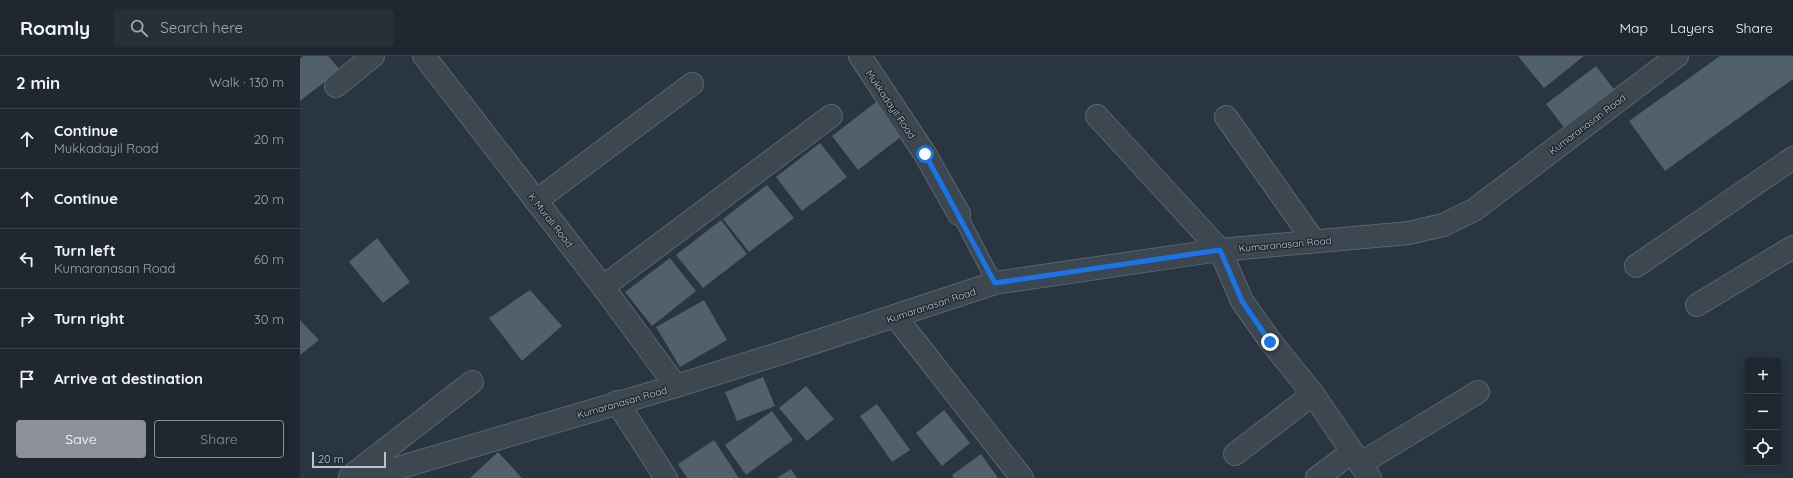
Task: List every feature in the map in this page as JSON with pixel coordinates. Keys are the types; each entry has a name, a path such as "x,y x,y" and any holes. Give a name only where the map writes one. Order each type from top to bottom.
{"street":[{"path":"336,86 374,56"},
{"name":"K Murali Road","path":"424,56 603,287 676,386"},
{"name":"Mukkadayil Road","path":"860,56 925,154 959,214"},
{"name":"Kumaranasan Road","path":"364,478 617,402 676,386 995,283 1220,250 1409,233 1444,225 1474,210 1677,56"},
{"path":"536,201 692,84"},
{"path":"603,287 831,116"},
{"path":"1097,116 1220,250 1242,301 1270,342 1313,394 1361,465"},
{"path":"1226,117 1314,241"},
{"path":"1636,266 1793,158"},
{"path":"1697,305 1793,247"},
{"path":"895,316 1022,478"},
{"path":"349,478 472,382"},
{"path":"1317,478 1361,465 1478,392"},
{"path":"1235,454 1313,394"},
{"path":"617,402 666,478"}],"lane":[{"path":"959,214 995,283"}],"building":[{"path":"303,56 328,56 340,70 300,101 300,59"},
{"path":"1518,56 1584,56 1544,88"},
{"path":"1720,56 1793,56 1793,79 1665,171 1629,121"},
{"path":"1596,66 1616,92 1566,130 1546,104"},
{"path":"876,102 902,136 858,170 832,136"},
{"path":"820,143 847,177 802,211 776,177"},
{"path":"767,185 794,218 749,252 723,219"},
{"path":"721,220 747,254 703,288 676,255"},
{"path":"377,238 410,282 383,303 349,262"},
{"path":"670,258 696,291 652,326 625,292"},
{"path":"530,290 562,326 522,361 489,318"},
{"path":"704,300 727,340 680,367 656,327"},
{"path":"300,320 319,340 300,355"},
{"path":"763,377 775,406 737,421 725,392"},
{"path":"806,386 834,419 807,441 779,408"},
{"path":"877,404 910,450 892,462 860,416"},
{"path":"944,410 970,443 942,466 916,433"},
{"path":"772,411 793,440 746,475 725,445"},
{"path":"714,440 739,478 687,478 678,464"},
{"path":"498,452 522,478 470,478"},
{"path":"981,454 998,478 954,478 952,475"},
{"path":"791,469 797,478 777,478"}],"route":[{"path":"925,154 959,214 995,283 1220,250 1242,301 1270,342"}]}
